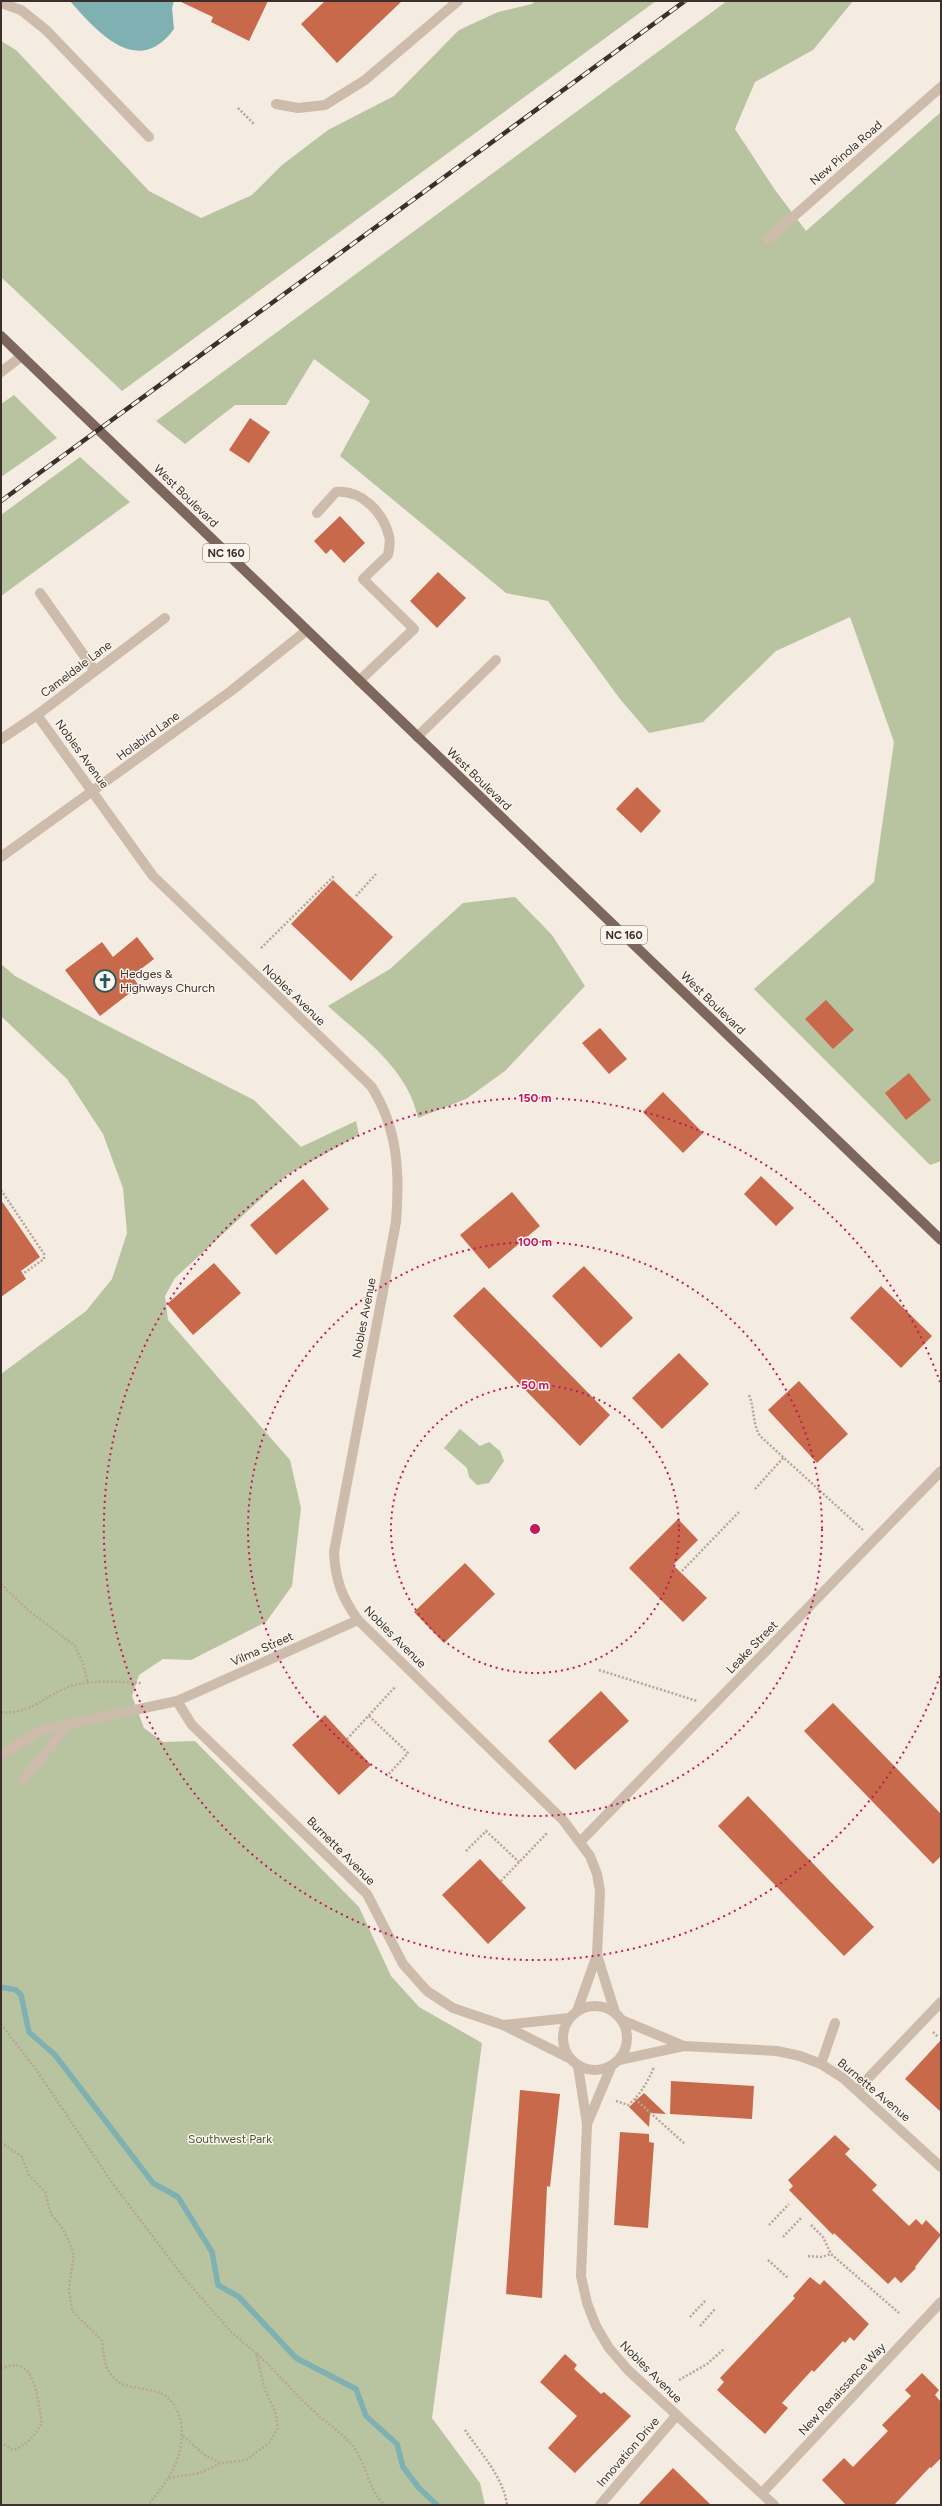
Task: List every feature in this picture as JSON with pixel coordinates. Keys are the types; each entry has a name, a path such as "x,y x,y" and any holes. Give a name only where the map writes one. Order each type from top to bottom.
{"main road":[{"name":"West Boulevard","path":"1,336 306,631 941,1240"}],"street":[{"path":"276,104 298,108 325,105 366,80 458,1"},
{"path":"1,3 21,10 46,30 149,137"},
{"name":"New Pinola Road","path":"768,239 941,87"},
{"path":"1,372 22,356"},
{"path":"317,513 336,492 348,491 365,500 383,518 390,538 388,555 362,579 414,629 359,681"},
{"path":"40,593 95,671"},
{"name":"Cameldale Lane","path":"1,739 37,715 165,618"},
{"name":"Holabird Lane","path":"1,857 231,691 306,631"},
{"path":"417,737 496,660"},
{"name":"Nobles Avenue","path":"37,715 94,791 148,870 164,888 371,1086 383,1105 391,1128 397,1160 398,1195 396,1222 334,1552 335,1572 341,1595 358,1620 563,1820 581,1841 597,1874 600,1891 597,1955 573,2015"},
{"name":"Leake Street","path":"581,1841 941,1471"},
{"name":"Vilma Street","path":"1,1755 41,1730 177,1701 358,1620"},
{"name":"Burnette Avenue","path":"177,1701 192,1725 367,1894 404,1964 426,1991 453,2008 503,2025 569,2058"},
{"path":"24,1779 68,1725"},
{"name":"Nobles Avenue","path":"597,1955 619,2016"},
{"path":"857,2090 941,2002"},
{"path":"596,2006 619,2016 628,2039 626,2050 620,2060 611,2067 594,2071 578,2066 569,2058 564,2048 563,2037 573,2015 596,2006"},
{"name":"Burnette Avenue","path":"503,2025 573,2015"},
{"name":"Burnette Avenue","path":"619,2016 684,2046"},
{"path":"821,2064 835,2023"},
{"name":"Burnette Avenue","path":"620,2060 684,2046 778,2052 800,2056 821,2064 857,2090 941,2167"},
{"name":"Nobles Avenue","path":"578,2066 587,2124 581,2276 586,2303 596,2326 609,2348 628,2370 774,2505"},
{"name":"Nobles Avenue","path":"587,2124 611,2067"},
{"name":"New Renaissance Way","path":"762,2494 941,2302"},
{"name":"Innovation Drive","path":"600,2505 676,2416"}],"path":[{"path":"238,108 255,124"},
{"path":"356,896 376,874"},
{"path":"261,948 334,876"},
{"path":"1,1190 44,1254 44,1259 24,1273"},
{"path":"749,1395 753,1404 756,1429 865,1532"},
{"path":"755,1489 784,1457"},
{"path":"682,1571 740,1511"},
{"path":"1,1584 28,1610 75,1646 83,1663 88,1684"},
{"path":"599,1670 701,1702"},
{"path":"1,1712 18,1713 69,1687 88,1684 141,1683"},
{"path":"347,1739 396,1686"},
{"path":"369,1716 408,1753 387,1776"},
{"path":"466,1851 486,1831 519,1862"},
{"path":"501,1881 548,1832"},
{"path":"1,2024 35,2068 113,2184 185,2279 232,2333 284,2378 314,2412 348,2439 356,2450 371,2484 385,2505"},
{"path":"616,2101 628,2105 635,2099 644,2088 654,2067"},
{"path":"635,2099 684,2144"},
{"path":"1,2142 22,2157 29,2175 45,2192 51,2214 60,2225 68,2239 74,2255 69,2288 72,2310 102,2340 105,2366 114,2378 122,2384 164,2395 174,2405 180,2417 183,2436 180,2457 169,2478 148,2505"},
{"path":"769,2225 789,2204"},
{"path":"783,2237 802,2217"},
{"path":"811,2225 823,2237 831,2254 899,2313"},
{"path":"808,2256 822,2257 831,2254"},
{"path":"768,2260 788,2278"},
{"path":"690,2317 706,2300"},
{"path":"700,2326 715,2309"},
{"path":"679,2380 707,2364 724,2349"},
{"path":"169,2478 200,2473 221,2463 246,2460 270,2442 278,2428 274,2411 265,2390 256,2353"},
{"path":"1,2368 12,2364 18,2364 25,2368 32,2377 42,2423 31,2440 24,2446 14,2450 1,2443"},
{"path":"464,2430 496,2473 505,2492 507,2505"},
{"path":"183,2436 206,2456 221,2463"}],"green space":[{"path":"535,1 656,1 122,391 1,277 1,41 16,50 149,191 201,218 252,195 282,165 328,130 394,96 459,30 498,12 532,4"},
{"path":"727,1 853,1 813,50 755,82 735,129 775,190 806,231 941,112 941,1161 930,1165 754,989 874,882 894,742 850,617 776,651 703,722 649,733 620,699 548,601 506,593 340,456 370,401 314,359 286,405 235,405 185,444 156,421"},
{"path":"14,395 57,438 1,477 1,404"},
{"path":"80,457 130,502 1,596 1,515"},
{"path":"515,897 552,935 585,986 505,1071 466,1099 418,1118 413,1100 405,1084 394,1069 369,1043 328,1006 390,969 463,903"},
{"name":"Southwest Park","path":"1,964 15,976 104,1024 254,1100 301,1147 356,1121 359,1135 287,1175 175,1278 165,1296 168,1320 290,1460 301,1508 292,1586 266,1622 191,1660 163,1659 139,1675 132,1696 144,1728 163,1742 195,1741 359,1907 391,1976 419,2007 482,2043 432,2418 480,2483 485,2505 1,2505 1,1374 86,1311 112,1279 127,1233 123,1188 103,1134 67,1079 1,1016"},
{"path":"460,1429 480,1446 489,1442 500,1451 504,1461 489,1483 477,1485 469,1477 467,1468 444,1448"}],"water":[{"path":"70,1 174,1 172,8 174,29 160,43 146,50 133,50 119,45 106,37 93,26"}],"building":[{"path":"179,1 268,1 249,41 211,22 213,17"},
{"path":"325,1 402,1 337,63 301,24"},
{"path":"250,418 270,432 249,463 229,450"},
{"path":"340,516 365,543 344,563 331,549 326,554 314,541"},
{"path":"438,572 466,598 437,628 410,601"},
{"path":"637,787 661,811 641,833 616,809"},
{"path":"333,880 393,937 351,981 291,924"},
{"name":"Hedges & Highways Church","path":"137,937 154,959 132,976 139,986 100,1016 65,970 102,942 113,957"},
{"path":"826,1000 854,1030 833,1049 805,1019"},
{"path":"600,1028 627,1059 609,1074 582,1043"},
{"path":"909,1073 931,1100 906,1120 885,1093"},
{"path":"663,1092 703,1133 683,1153 643,1112"},
{"path":"761,1176 794,1208 776,1226 744,1194"},
{"path":"303,1179 329,1209 276,1255 250,1225"},
{"path":"512,1192 540,1226 489,1269 460,1235"},
{"path":"1,1200 40,1257 21,1271 26,1279 1,1297"},
{"path":"214,1263 241,1293 193,1335 167,1304"},
{"path":"584,1266 633,1318 601,1348 552,1296"},
{"path":"881,1286 932,1336 901,1368 850,1318"},
{"path":"484,1287 610,1415 580,1446 453,1316"},
{"path":"679,1353 709,1384 662,1429 632,1398"},
{"path":"799,1381 848,1434 817,1463 768,1410"},
{"path":"678,1519 698,1540 673,1565 707,1598 683,1622 629,1568"},
{"path":"465,1563 495,1594 444,1643 414,1612"},
{"path":"601,1691 629,1721 575,1770 548,1741"},
{"path":"833,1703 941,1814 941,1856 933,1864 804,1731"},
{"path":"325,1715 371,1765 339,1795 292,1745"},
{"path":"748,1796 874,1927 844,1956 718,1826"},
{"path":"480,1859 526,1908 488,1944 442,1895"},
{"path":"941,2040 941,2112 905,2079"},
{"path":"671,2081 754,2086 752,2119 670,2114"},
{"path":"520,2090 560,2094 550,2187 547,2186 542,2298 506,2294"},
{"path":"644,2093 666,2114 650,2113 649,2127 629,2107"},
{"path":"620,2132 649,2134 649,2142 654,2143 648,2228 614,2225"},
{"path":"835,2135 850,2149 845,2154 877,2185 872,2190 909,2226 916,2219 922,2225 926,2220 941,2235 915,2267 916,2268 901,2283 895,2277 888,2284 834,2233 833,2235 789,2190 793,2186 788,2180"},
{"path":"810,2277 820,2285 824,2280 869,2324 854,2341 850,2337 845,2343 843,2341 814,2372 812,2370 782,2403 788,2408 765,2434 717,2390 724,2382 720,2378 795,2298 793,2296"},
{"path":"565,2354 577,2365 574,2369 601,2394 604,2392 631,2416 575,2473 548,2448 577,2416 540,2382"},
{"path":"922,2373 939,2390 935,2395 941,2402 941,2458 931,2468 930,2467 894,2505 846,2505 822,2480 844,2458 853,2467 888,2431 882,2425 911,2396 905,2390"},
{"path":"673,2468 711,2505 638,2505"}],"waterway":[{"path":"1,1987 16,1990 21,1995 29,2032 55,2055 153,2183 178,2197 212,2252 218,2285 239,2297 296,2358 356,2389 366,2416 397,2444 403,2467 419,2488 437,2505"}],"railway":[{"path":"1,501 685,1"}],"place":[{"name":"Hedges & Highways Church","path":"105,981"}]}
